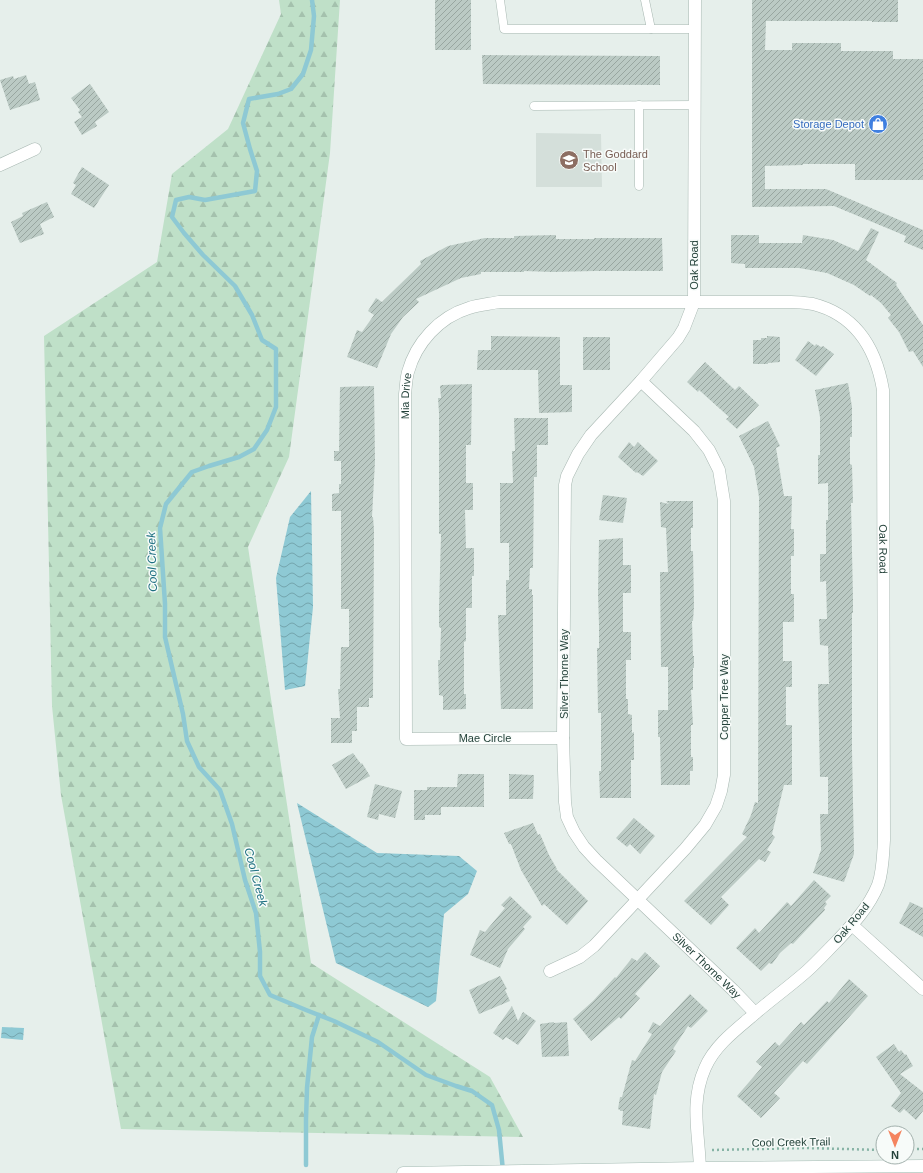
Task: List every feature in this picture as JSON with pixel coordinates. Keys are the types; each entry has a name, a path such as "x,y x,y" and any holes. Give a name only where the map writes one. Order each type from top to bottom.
{"street":[{"name":"Oak Road","path":"695,0 694,302 791,302 813,304 832,312 845,320 858,332 868,345 876,361 883,390 884,840 882,866 872,899 852,925 807,971 755,1013 714,1052 705,1068 696,1100 700,1170"},
{"path":"0,165 35,149"},
{"name":"Mia Drive","path":"406,739 405,394 408,373 415,353 429,333 450,316 469,308 499,302 694,302"},
{"name":"Silver Thorne Way","path":"694,302 684,328 678,338 641,381 590,435 578,454 565,485 565,802 568,817 574,832 584,847 734,990 755,1013"},
{"name":"Copper Tree Way","path":"550,971 580,957 594,946 638,900 705,825 716,806 724,775 724,501 719,470 709,450 694,431 641,381"},
{"name":"Mae Circle","path":"406,739 564,738"},
{"path":"852,925 923,989"},
{"path":"403,1173 923,1166"}],"lane":[{"path":"500,0 504,29 695,29"},
{"path":"645,0 651,29"},
{"path":"639,105 639,186"},
{"path":"534,106 694,105"}],"path":[{"name":"Cool Creek Trail","path":"699,1150 806,1148 875,1150"}],"shaded area":[{"name":"The Goddard School","path":"536,133 601,134 602,187 536,187"}],"green space":[{"path":"279,0 340,0 330,153 289,457 248,547 311,963 490,1077 523,1137 121,1129 61,795 52,706 44,336 157,262 172,174 228,129 281,14"}],"water":[{"path":"311,491 313,607 305,686 285,690 276,578 290,517"},
{"path":"297,803 377,853 459,856 477,871 468,894 444,914 436,1001 428,1007 336,963"},
{"path":"2,1027 24,1028 23,1040 1,1038"}],"building":[{"path":"435,0 471,0 471,50 435,50"},
{"path":"752,0 898,0 898,22 766,21 765,50 792,50 792,43 841,43 841,51 893,51 893,59 923,59 923,180 855,180 855,164 765,166 765,189 826,189 923,230 923,250 904,242 906,236 834,206 752,207"},
{"path":"482,55 660,56 660,85 483,84"},
{"path":"26,75 29,84 35,82 40,100 10,110 0,80 13,76 14,79"},
{"path":"90,84 109,112 95,122 97,126 82,135 74,122 82,117 78,112 80,110 71,98"},
{"path":"82,167 109,185 94,208 71,194 76,185 73,183"},
{"path":"47,202 54,217 40,224 44,234 20,243 11,222 23,216 22,213"},
{"path":"871,228 879,232 866,260 897,283 896,285 923,325 923,367 913,351 909,352 899,332 888,318 891,315 881,303 854,285 827,273 799,268 745,268 745,264 731,263 731,235 759,235 759,243 802,243 803,235 833,240 858,251"},
{"path":"556,235 556,239 662,238 663,271 481,272 481,274 461,278 416,299 419,302 403,317 391,334 377,368 347,357 357,330 362,332 374,315 368,311 376,298 382,302 421,264 420,261 448,246 485,238 514,238 514,236"},
{"path":"491,336 560,337 560,385 572,385 572,412 539,413 538,370 477,370 478,350 491,350"},
{"path":"767,336 780,337 780,362 753,364 753,340 761,340 761,338 767,338"},
{"path":"583,337 610,337 610,370 583,370"},
{"path":"808,341 815,346 816,344 821,347 823,346 834,354 816,376 795,360"},
{"path":"705,362 735,390 739,386 759,405 737,429 726,419 729,417 699,390 698,392 687,382"},
{"path":"848,383 852,407 850,464 852,465 853,503 851,503 854,854 844,882 813,873 821,850 820,814 828,814 828,777 820,777 818,684 829,684 828,646 820,645 819,619 827,619 826,581 820,582 820,554 826,554 828,483 818,484 820,417 815,390"},
{"path":"472,384 471,445 466,445 466,483 473,483 473,510 465,510 466,548 474,548 474,576 472,576 472,608 466,608 466,641 464,642 464,694 466,694 466,709 443,710 443,696 439,695 438,660 440,660 441,628 439,627 439,608 441,534 439,534 438,398 441,398 440,386 442,385"},
{"path":"374,386 375,461 372,517 374,530 373,698 369,698 369,707 357,707 357,731 352,731 352,743 331,743 331,718 340,718 338,689 340,689 341,647 349,647 349,609 341,609 341,511 332,511 332,494 339,493 339,484 341,484 341,461 334,461 334,451 339,451 340,387"},
{"path":"514,418 548,418 548,445 537,445 537,477 534,477 533,568 530,568 529,589 532,589 533,595 533,709 501,709 498,615 506,615 506,580 509,580 509,543 500,543 500,483 513,483 512,451 515,451"},
{"path":"768,421 780,446 776,448 784,496 792,496 791,529 794,529 794,556 791,556 791,594 794,594 794,622 783,622 783,661 792,661 792,687 786,687 786,725 792,725 792,785 784,785 772,834 775,837 767,850 771,852 765,862 759,859 721,897 729,905 711,925 684,901 747,837 742,834 755,802 758,803 759,497 754,467 739,436"},
{"path":"629,442 634,447 638,442 658,461 643,476 637,472 636,473 618,457"},
{"path":"603,495 627,498 623,523 599,520"},
{"path":"666,501 693,501 691,551 693,551 694,606 692,621 694,668 693,690 691,690 693,725 691,725 691,757 693,757 693,771 690,771 690,785 661,785 658,710 668,710 668,667 661,667 660,572 668,572 666,528 661,527 660,502 669,504"},
{"path":"623,538 623,565 631,565 631,593 623,593 623,632 631,632 631,660 626,660 626,699 628,699 628,714 632,715 632,733 634,732 634,760 631,760 631,798 600,798 599,771 601,771 601,713 598,713 597,648 599,648 599,540"},
{"path":"353,753 361,764 362,763 370,776 346,789 332,765"},
{"path":"458,774 484,774 484,807 441,807 441,815 425,815 425,820 414,820 414,790 427,790 427,787 457,787"},
{"path":"509,774 534,775 533,799 509,799"},
{"path":"375,784 402,791 395,818 379,814 378,820 367,817"},
{"path":"634,818 655,836 640,854 630,844 627,847 616,838"},
{"path":"533,823 538,835 540,834 556,869 588,901 567,925 544,904 542,906 521,870 511,844 509,844 504,833"},
{"path":"814,880 831,896 825,902 827,904 824,908 825,910 793,944 791,943 780,953 772,964 769,963 761,971 736,948 755,928 759,933 787,902 791,906"},
{"path":"510,896 532,917 523,927 525,929 508,949 500,968 470,955 480,930 485,932 505,908 501,905"},
{"path":"910,902 923,908 923,937 899,923"},
{"path":"645,952 660,966 635,994 640,998 621,1019 619,1017 591,1041 573,1019 593,1001 615,977 616,978 632,958 637,961"},
{"path":"500,976 507,989 505,990 510,1001 479,1014 469,990"},
{"path":"849,979 868,996 807,1064 803,1061 774,1093 780,1098 761,1118 737,1096 762,1067 756,1062 775,1042 779,1046 801,1022 804,1025 827,1001 829,1003"},
{"path":"690,994 708,1011 691,1028 688,1026 673,1049 676,1051 662,1072 656,1095 654,1094 650,1129 622,1125 623,1111 618,1109 620,1097 622,1097 632,1060 635,1061 652,1034 648,1032 653,1022 660,1026"},
{"path":"512,1006 518,1021 523,1012 536,1021 518,1045 506,1037 503,1040 493,1033"},
{"path":"567,1022 569,1056 542,1057 540,1024"},
{"path":"894,1044 899,1052 901,1050 905,1055 906,1054 913,1066 900,1074 923,1092 923,1111 916,1120 904,1109 900,1113 891,1106 901,1093 876,1057"}],"waterway":[{"name":"Cool Creek","path":"312,0 314,16 311,50 303,74 291,89 278,94 249,99 243,123 257,171 255,191 205,200 189,197 176,200 172,217 203,255 235,286 252,315 262,340 276,349 276,407 267,430 254,449 239,457 192,472 166,504 160,528 165,604 165,637 183,714 187,741 199,767 220,790 232,824 245,880 256,913 260,952 260,976 270,995 334,1021 378,1042 426,1075 472,1091 492,1105 499,1130 503,1171"},
{"path":"306,1165 307,1088 312,1037 319,1015"}],"place":[{"name":"Storage Depot","path":"878,124"},
{"name":"The Goddard School","path":"569,160"}]}
